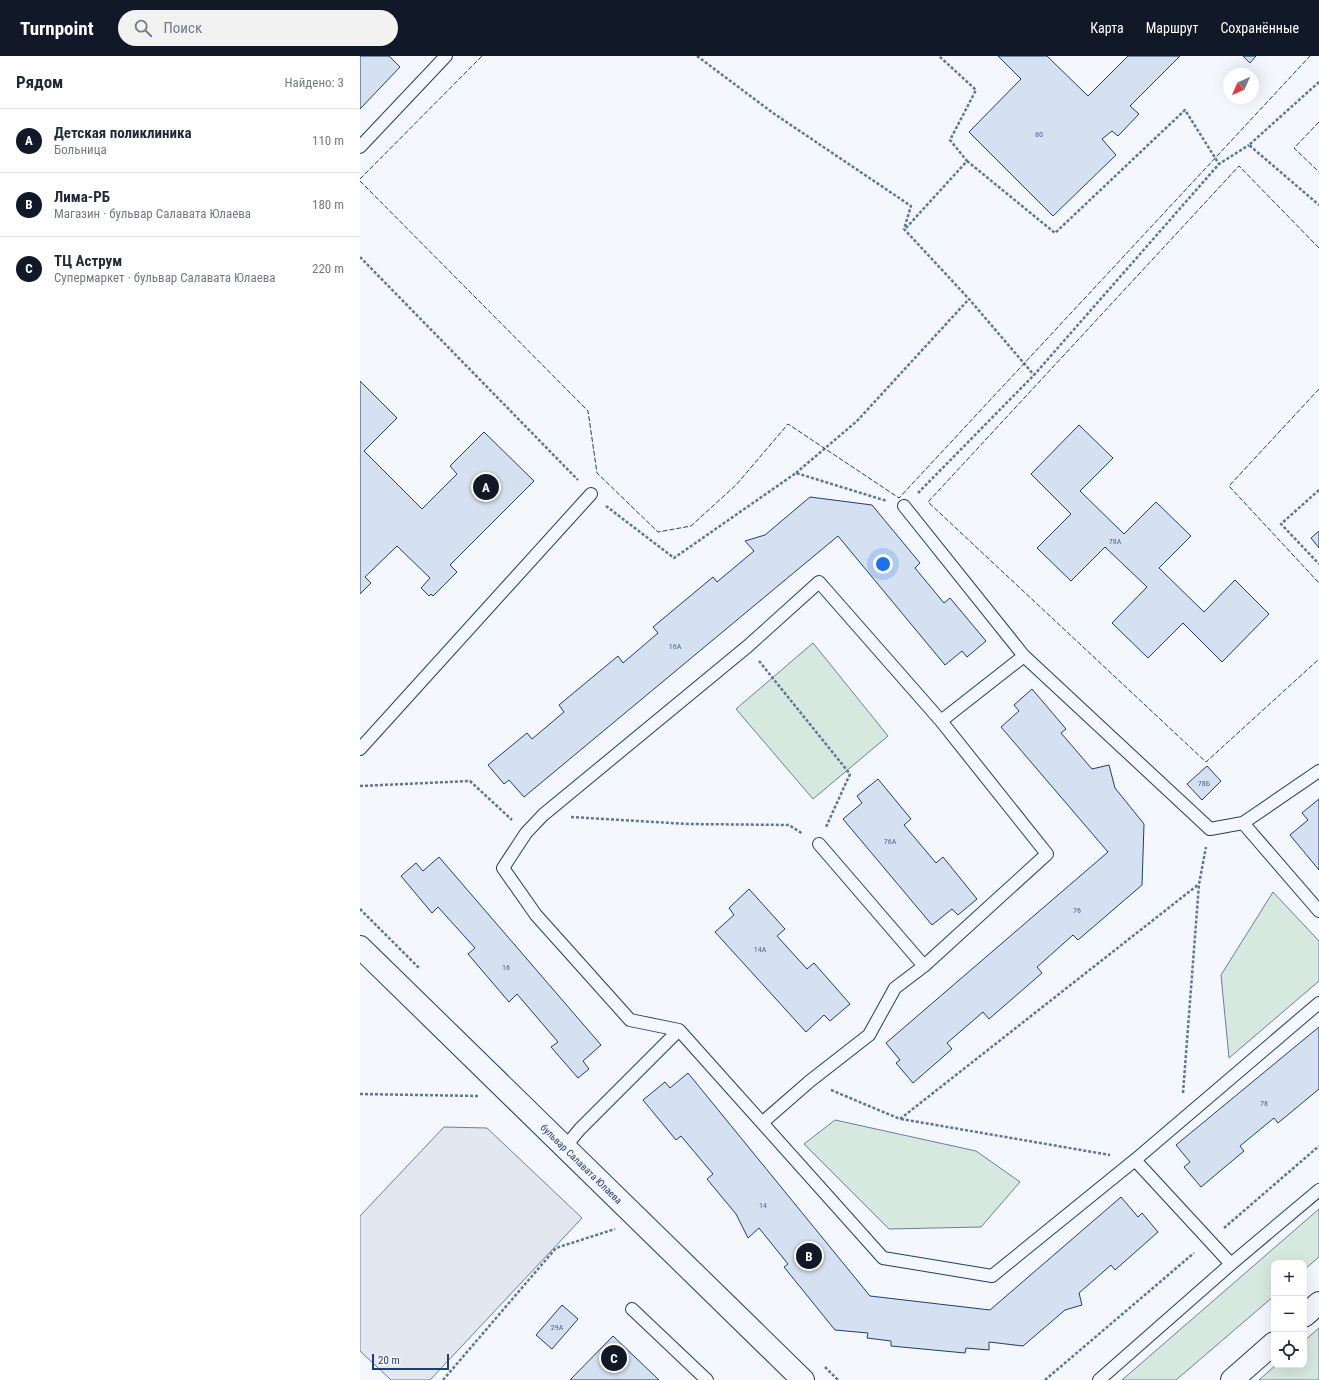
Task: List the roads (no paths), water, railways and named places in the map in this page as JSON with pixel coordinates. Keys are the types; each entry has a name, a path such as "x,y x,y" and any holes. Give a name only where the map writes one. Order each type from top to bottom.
{"street":[{"name":"бульвар Салавата Юлаева","path":"360,947 803,1380"},
{"path":"1307,1313 1319,1303"},
{"path":"1232,1380 1271,1346"}],"lane":[{"path":"360,147 446,56"},
{"path":"360,749 591,494"},
{"path":"904,506 1024,656 1210,829 1243,823 1319,771"},
{"path":"763,1122 810,1081 869,1035 895,988 924,966 1047,854 941,721 819,582 748,646 543,815 526,833 503,868 536,915 630,1020 679,1030 763,1122 883,1258 992,1276 1135,1160 1181,1119 1319,1003"},
{"path":"941,721 1024,656"},
{"path":"1243,823 1319,911"},
{"path":"819,844 924,966"},
{"path":"565,1147 580,1129 679,1030"},
{"path":"1135,1160 1230,1264"},
{"path":"1099,1380 1230,1264 1319,1190"},
{"path":"632,1309 707,1380"}],"place":[{"name":"Детская поликлиника","path":"486,487"},
{"name":"Лима-РБ","path":"809,1256"},
{"name":"ТЦ Аструм","path":"614,1358"}]}
